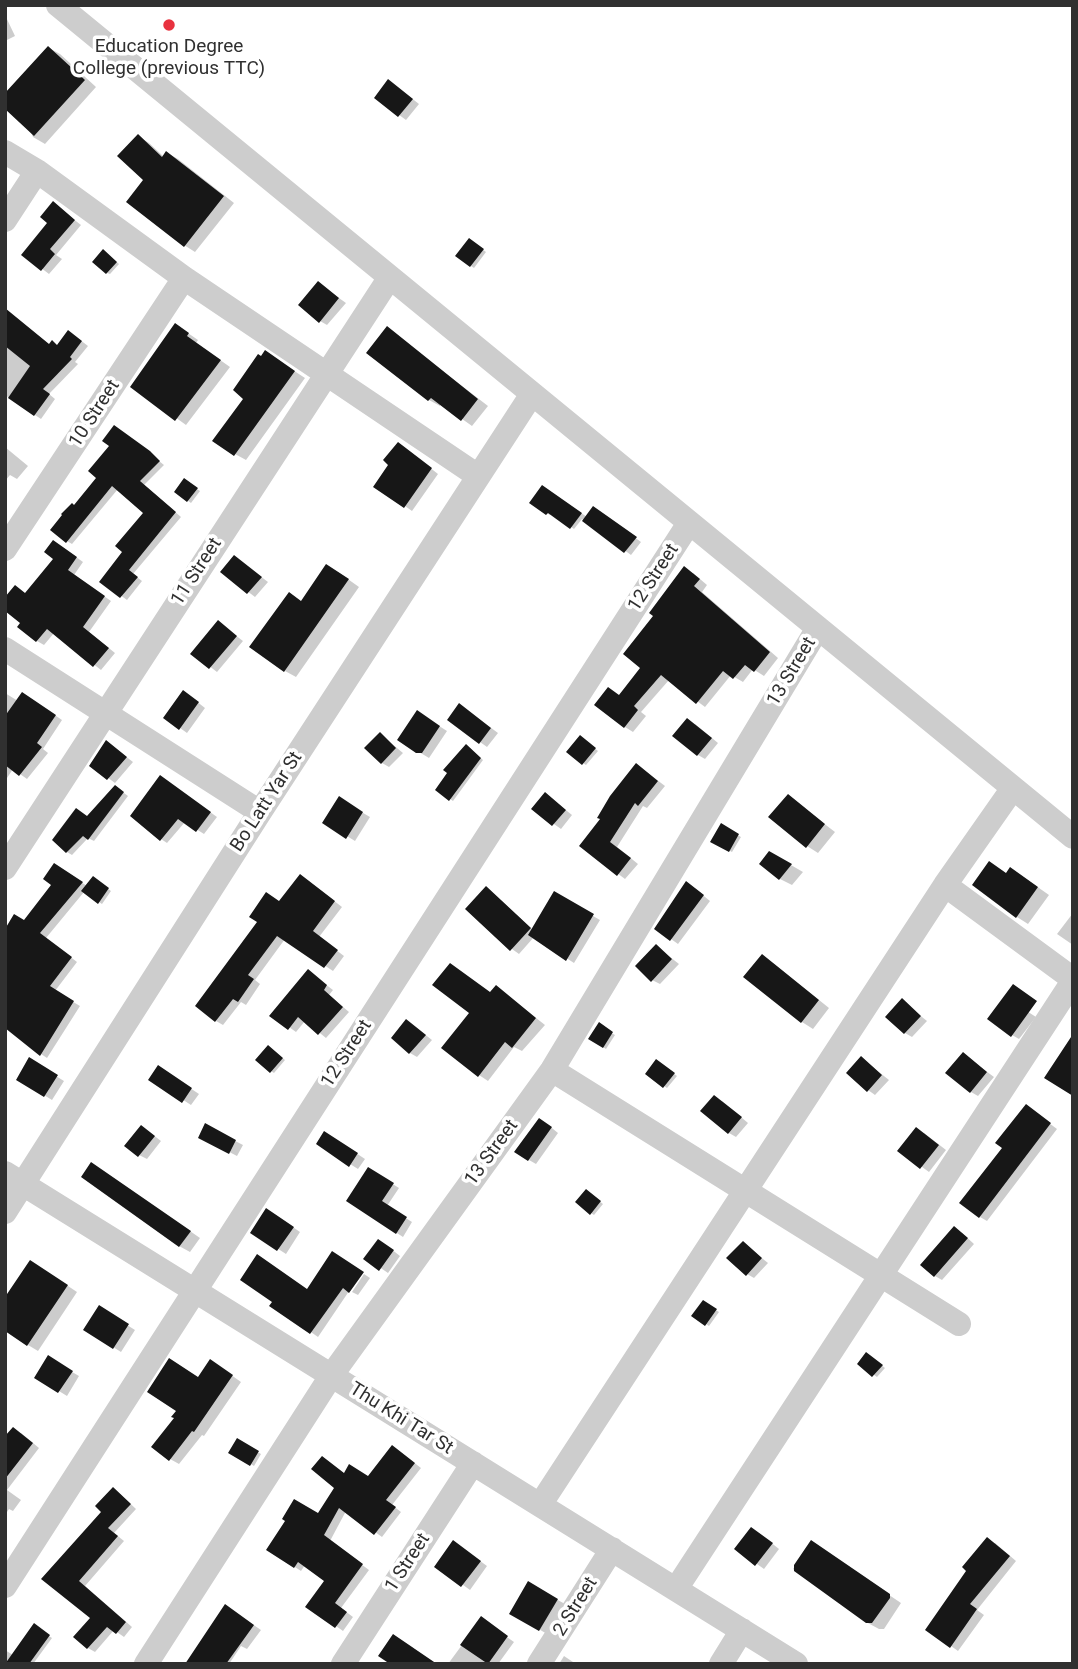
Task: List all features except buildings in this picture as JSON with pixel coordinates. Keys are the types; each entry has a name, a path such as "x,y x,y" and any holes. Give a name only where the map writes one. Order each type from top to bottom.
{"street":[{"path":"58,5 1073,837"},
{"path":"5,152 37,171 184,278 478,476"},
{"path":"5,220 37,171"},
{"name":"11 Street","path":"5,868 390,277"},
{"name":"10 Street","path":"5,550 184,278"},
{"name":"Bo Latt Yar St","path":"5,1212 14,1179 260,812 532,394"},
{"name":"12 Street","path":"5,1586 689,523"},
{"name":"13 Street","path":"146,1664 331,1376 552,1070 818,628"},
{"path":"5,649 260,812"},
{"path":"540,1505 945,885 1013,788"},
{"path":"676,1589 1073,980 945,885"},
{"path":"552,1070 959,1324"},
{"name":"Thu Khi Tar St","path":"14,1179 796,1664"},
{"name":"1 Street","path":"343,1664 473,1463"},
{"name":"2 Street","path":"539,1664 612,1549"},
{"path":"721,1664 742,1630"}],"place":[{"name":"Education Degree College (previous TTC)","path":"169,25"}]}
